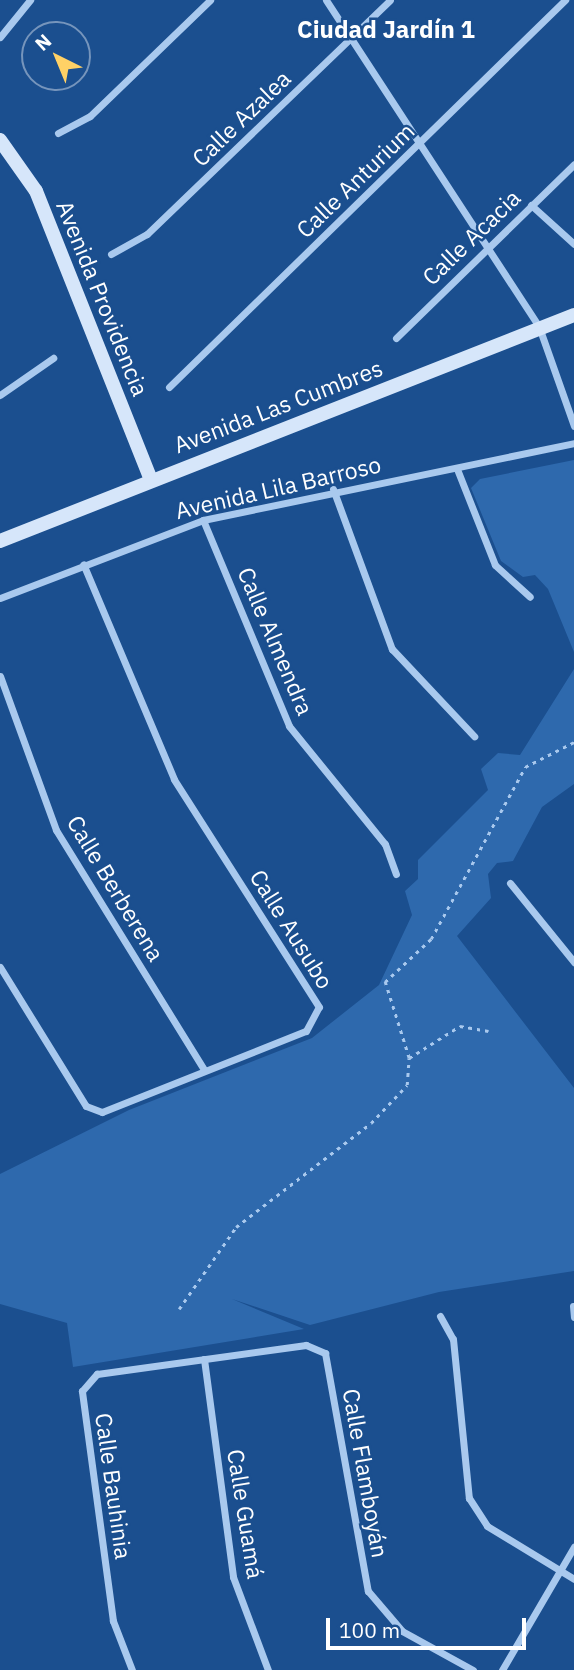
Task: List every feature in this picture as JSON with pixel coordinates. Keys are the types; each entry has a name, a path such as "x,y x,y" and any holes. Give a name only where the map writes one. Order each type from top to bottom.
{"street":[{"path":"0,37 30,0"},
{"path":"58,133 90,116 210,0"},
{"path":"326,0 490,242 540,327 574,426"},
{"name":"Calle Azalea","path":"111,254 147,234 390,0"},
{"name":"Calle Anturium","path":"169,387 423,142 565,0"},
{"name":"Avenida Providencia","path":"0,140 36,191 151,480"},
{"name":"Calle Acacia","path":"396,338 490,242 574,164"},
{"path":"531,205 574,244"},
{"name":"Avenida Las Cumbres","path":"0,541 574,315"},
{"path":"0,395 53,358"},
{"name":"Avenida Lila Barroso","path":"0,598 203,520 333,489 457,469 574,443"},
{"path":"457,469 495,565 530,597"},
{"path":"333,489 392,649 474,736"},
{"name":"Calle Almendra","path":"203,520 289,726 385,844 396,874"},
{"name":"Calle Ausubo","path":"0,967 86,1106 102,1112 306,1031 319,1007 174,779 83,564"},
{"name":"Calle Berberena","path":"0,676 56,830 204,1070"},
{"path":"510,883 574,962"},
{"path":"573,1306 574,1317"},
{"path":"440,1316 453,1339 469,1498 487,1526 574,1579"},
{"name":"Calle Flamboyán","path":"204,1359 306,1345 325,1353 368,1591 402,1631 473,1670"},
{"name":"Calle Bauhinia","path":"132,1670 113,1621 82,1391 97,1374 204,1359"},
{"name":"Calle Guamá","path":"204,1359 233,1577 268,1670"},
{"path":"502,1670 574,1547"}],"path":[{"path":"179,1309 236,1227 371,1123 407,1085 409,1058 385,982 431,939 525,768 574,742"},
{"path":"409,1058 460,1026 489,1031"}],"shaded area":[{"path":"574,460 574,652 548,589 535,575 523,577 501,561 471,488 480,479"},
{"path":"574,669 574,784 542,807 513,861 497,863 488,874 491,898 457,936 574,1088 574,1271 439,1292 310,1325 232,1299 304,1329 73,1367 67,1323 0,1304 0,1174 129,1110 312,1038 379,985 412,915 405,891 418,879 418,860 488,790 481,769 498,753 520,755"}],"district":[{"name":"Ciudad Jardín 1","path":"386,30"}]}
